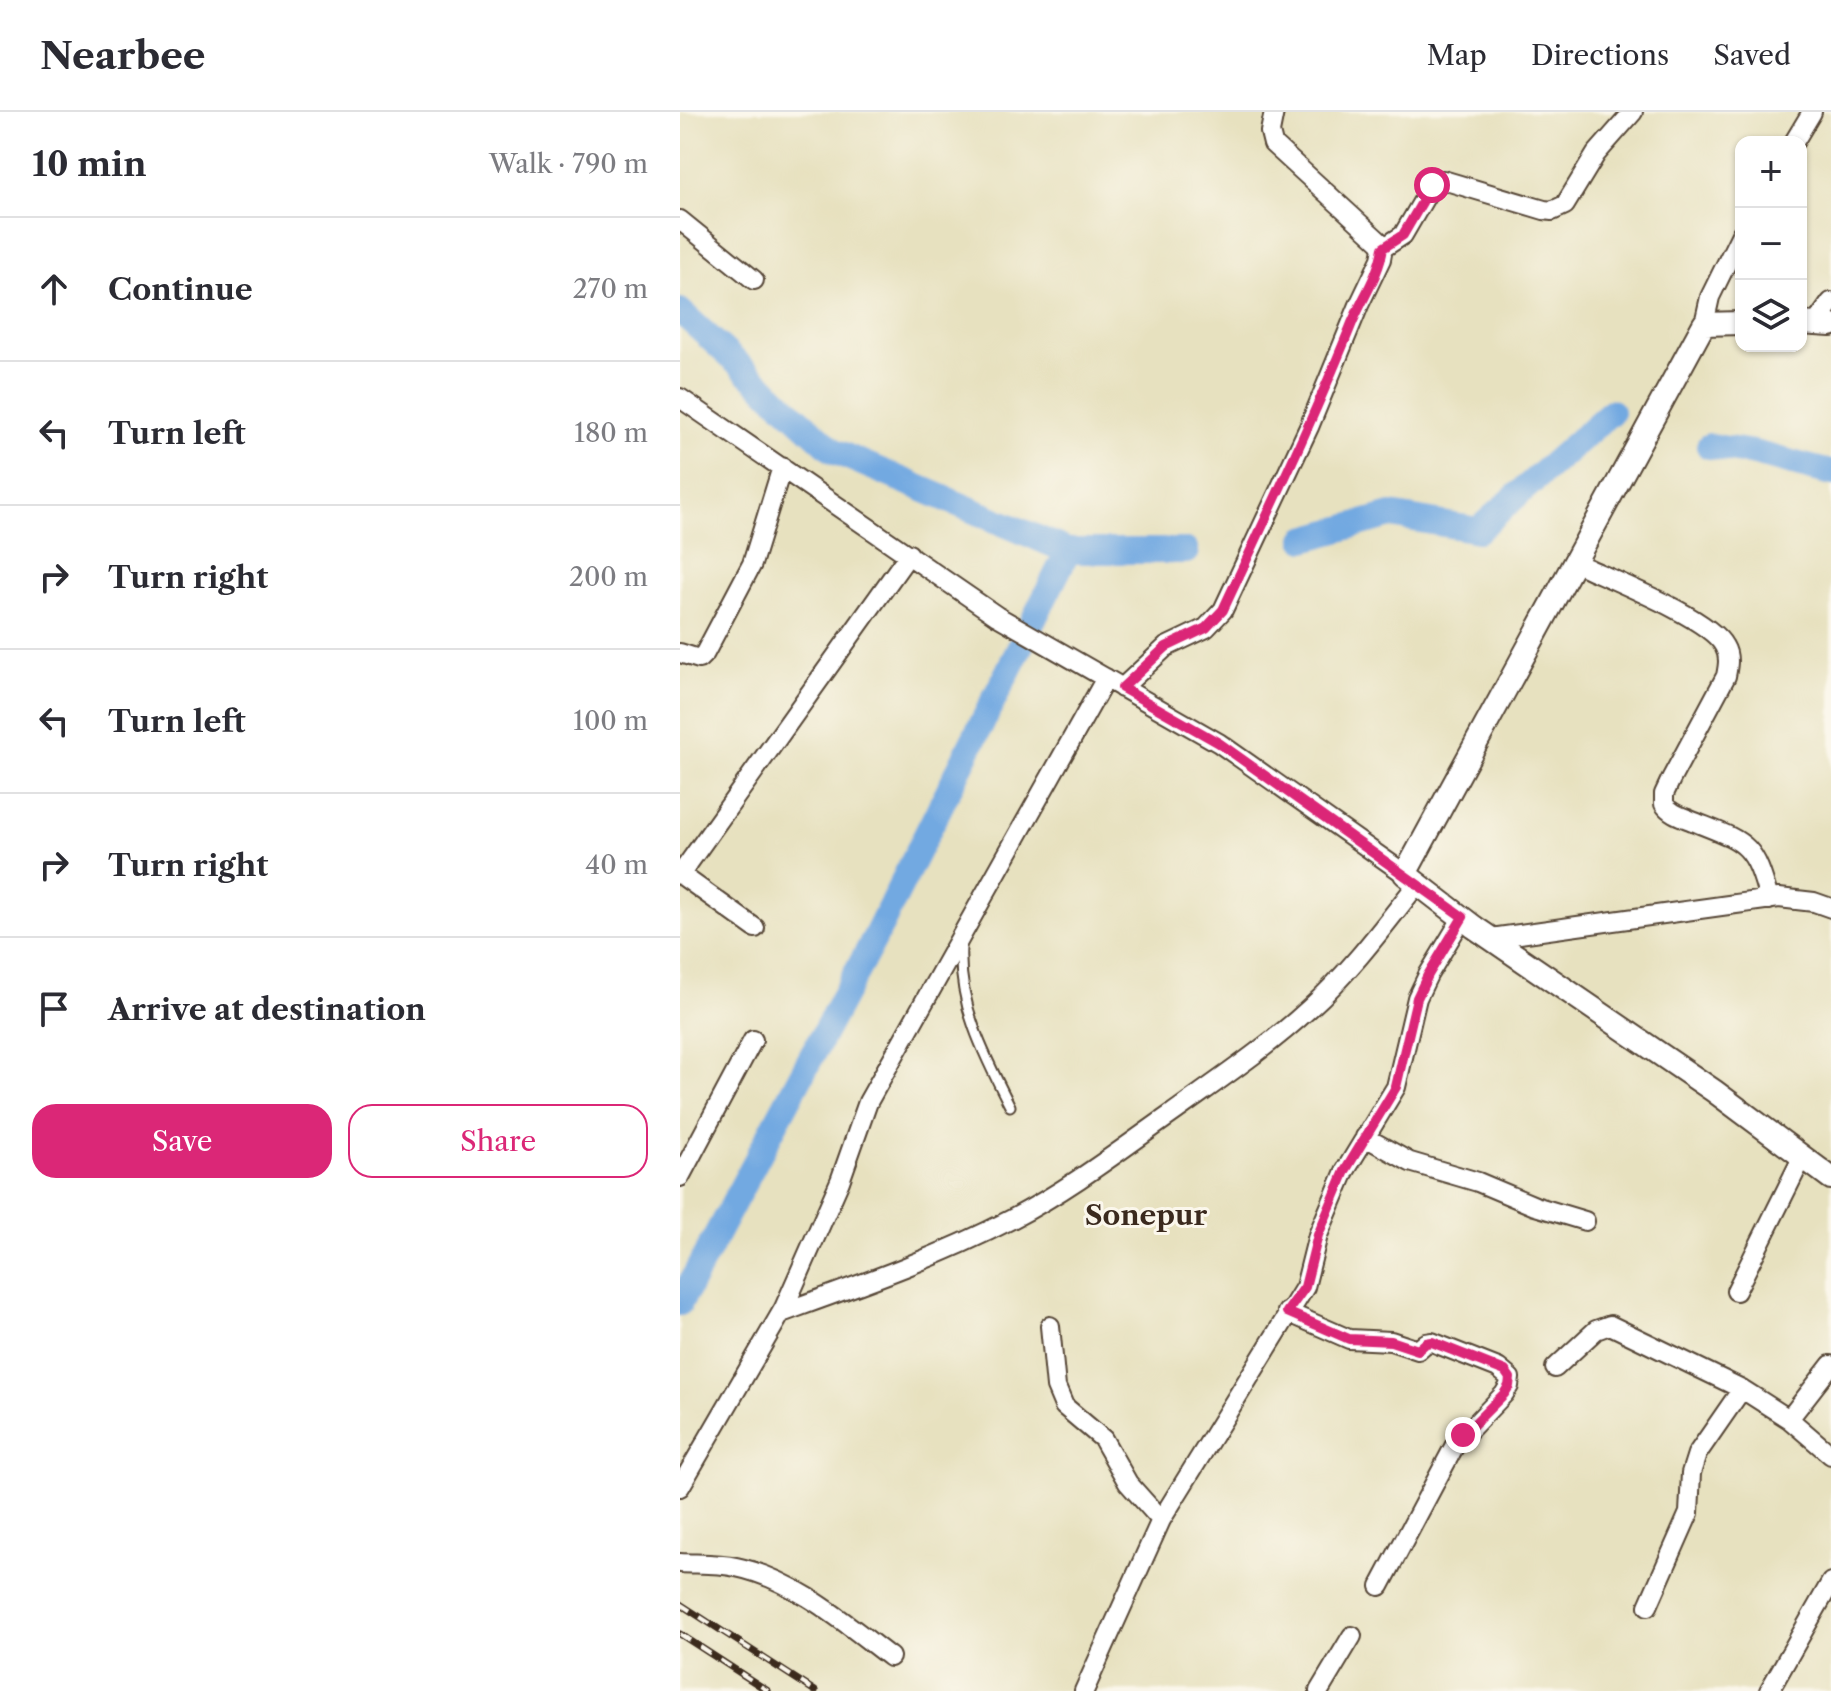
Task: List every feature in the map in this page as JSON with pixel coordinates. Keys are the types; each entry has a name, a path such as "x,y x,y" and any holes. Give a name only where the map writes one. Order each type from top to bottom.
{"street":[{"path":"680,1487 781,1313 840,1181 868,1102 961,936 1114,683 1166,647 1206,628 1223,610 1309,427 1383,248 1273,144 1270,132 1274,112"},
{"path":"1383,248 1403,235 1437,181 1450,181 1544,210 1559,209 1570,199 1601,147 1633,112"},
{"path":"1798,136 1812,112"},
{"path":"680,220 754,280"},
{"path":"781,1313 977,1236 1051,1196 1240,1064 1312,1007 1351,966 1411,879 1574,562 1704,324 1710,297 1735,246"},
{"path":"1816,324 1831,302"},
{"path":"1704,324 1735,323"},
{"path":"680,398 997,616 1219,743 1491,938 1714,1091 1831,1178"},
{"path":"680,653 699,659 705,653 752,564 782,467"},
{"path":"755,928 680,874 909,554"},
{"path":"1574,562 1694,619 1724,644 1728,662 1726,676 1671,779 1664,794 1664,804 1675,814 1742,843 1757,860 1769,900"},
{"path":"1491,938 1769,900 1814,902 1831,908"},
{"path":"1084,1691 1161,1520 1305,1287 1318,1235 1331,1201 1345,1171 1396,1087 1417,998 1463,917"},
{"path":"680,1177 753,1040"},
{"path":"1365,1137 1410,1162 1478,1182 1535,1206 1585,1221"},
{"path":"1736,1291 1803,1156"},
{"path":"1287,1312 1358,1341 1391,1341 1418,1350 1432,1342 1498,1368 1510,1378 1504,1394 1455,1445 1380,1586"},
{"path":"1555,1368 1596,1330 1610,1325 1742,1389 1789,1419 1831,1455"},
{"path":"1050,1326 1056,1387 1064,1406 1103,1439 1128,1483 1161,1520"},
{"path":"1789,1419 1831,1365"},
{"path":"1648,1606 1689,1513 1691,1473 1697,1454 1742,1389"},
{"path":"680,1563 735,1566 772,1579 818,1604 890,1657"},
{"path":"1769,1691 1831,1582"},
{"path":"1319,1691 1352,1636"}],"lane":[{"path":"961,936 960,972 965,1002 992,1071 1010,1106"}],"waterway":[{"path":"680,311 834,451 1068,551 1186,551"},
{"path":"1305,539 1391,515 1478,530 1611,412"},
{"path":"1709,446 1754,453 1831,473"},
{"path":"680,1303 873,941 1068,551"}],"railway":[{"path":"680,1604 815,1691"},
{"path":"680,1634 768,1691"}],"district":[{"name":"Sonepur","path":"1146,1215"}],"route":[{"path":"1432,185 1403,235 1383,248 1309,427 1223,610 1206,628 1166,647 1122,688 1219,743 1463,917 1417,998 1393,1095 1345,1171 1318,1235 1305,1287 1287,1312 1349,1339 1391,1341 1418,1350 1432,1342 1505,1371 1510,1378 1504,1394 1463,1435"}]}
